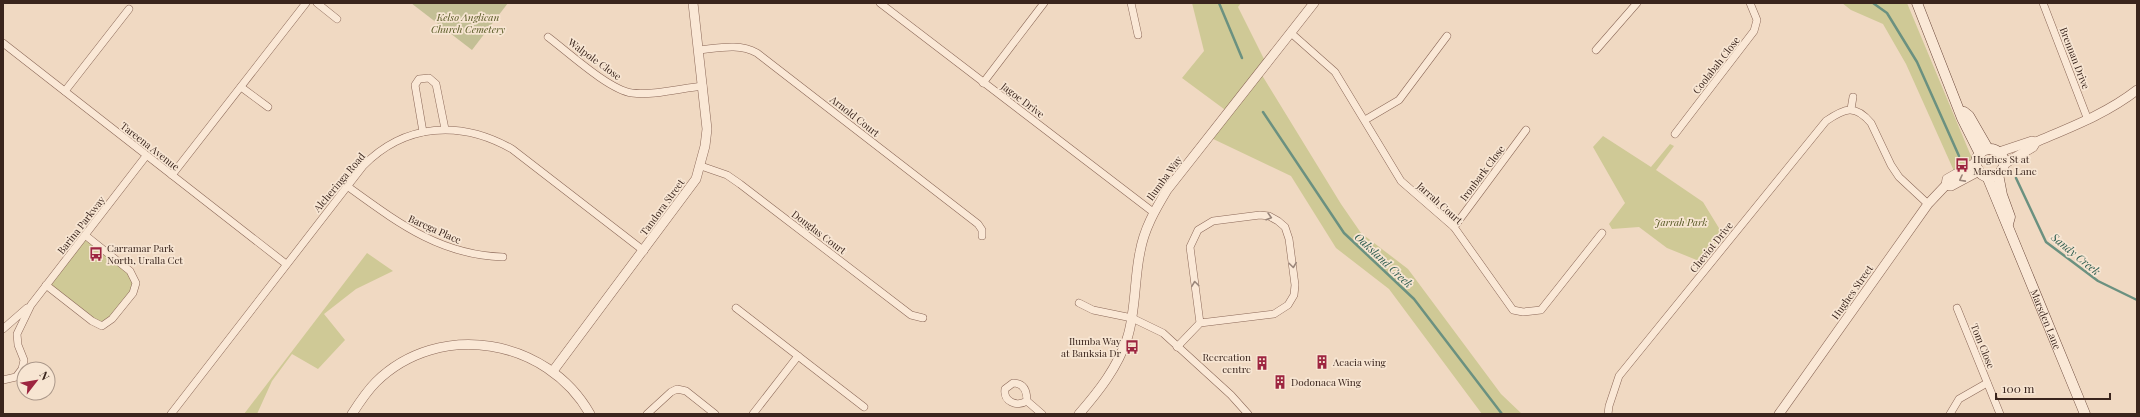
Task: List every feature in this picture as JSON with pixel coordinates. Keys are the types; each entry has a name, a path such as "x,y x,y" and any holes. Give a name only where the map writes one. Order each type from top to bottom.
{"main road":[{"name":"Marsden Lane","path":"1917,3 1960,108 1969,116 1982,163 2003,219 2008,224 2085,414"},
{"path":"1999,152 2003,158 2004,164 1998,174 1982,163 1999,152"},
{"name":"Marsden Lane","path":"1998,174 2002,195 2010,217 2008,224"}],"street":[{"path":"172,175 306,3"},
{"path":"317,3 337,19"},
{"name":"Tandora Street","path":"553,371 692,187 701,166 706,129 694,3"},
{"name":"Jagoe Drive","path":"880,3 1154,212"},
{"path":"984,83 1044,3"},
{"path":"1131,3 1138,34"},
{"name":"Ilumba Way","path":"1079,414 1116,366 1127,338 1132,318 1140,250 1154,212 1167,190 1314,3"},
{"path":"1596,50 1638,3"},
{"name":"Coolabah Close","path":"1675,134 1754,31 1757,20 1750,3"},
{"name":"Brennan Drive","path":"2043,3 2088,120"},
{"path":"65,91 129,9"},
{"name":"Jarrah Court","path":"1291,32 1335,72 1401,181 1454,227 1513,310 1523,312 1541,310 1602,233"},
{"path":"1365,120 1399,100 1447,36"},
{"name":"Walpole Close","path":"548,37 613,86 625,91 642,94 702,86"},
{"name":"Tareena Avenue","path":"3,43 286,264"},
{"name":"Arnold Court","path":"699,50 738,47 749,48 757,53 978,224 982,230 982,236"},
{"path":"423,132 415,85 419,79 429,78 436,84 445,129"},
{"path":"241,87 268,107"},
{"path":"1999,152 2032,141 2036,142 2088,120 2118,105 2137,90"},
{"path":"1853,98 1851,109 1857,111 1871,122 1891,165 1899,177 1928,204"},
{"name":"Cheviot Drive","path":"1608,414 1618,376 1826,121 1840,112 1851,109"},
{"name":"Alcheringa Road","path":"171,414 286,264 368,161 400,140 423,132 445,129 486,136 512,149 644,251"},
{"name":"Ironbark Close","path":"1454,227 1526,130"},
{"path":"2004,164 2033,147 2036,142"},
{"name":"Barina Parkway","path":"3,380 16,377 22,370 24,360 18,345 17,334 31,305 146,156"},
{"name":"Hughes Street","path":"1779,414 1928,204 1946,185 1947,179 1982,163"},
{"name":"Douglas Court","path":"701,166 727,175 911,315 923,318"},
{"name":"Barega Place","path":"347,186 388,217 418,235 465,253 503,257"},
{"path":"1177,347 1200,323 1274,314 1288,305 1294,295 1295,285 1290,239 1285,227 1278,221 1269,216 1260,215 1213,221 1198,230 1190,247 1200,323"},
{"path":"46,285 92,321 102,326 110,321 133,293 136,286 133,274 86,235"},
{"path":"1080,303 1093,310 1132,318 1163,333 1231,395 1248,414"},
{"name":"Barina Parkway","path":"3,330 31,305"},
{"path":"736,308 864,407"},
{"name":"Tom Close","path":"1957,308 2000,414"},
{"path":"352,414 376,382 402,363 438,348 458,344 491,345 529,356 553,371 574,391 590,414"},
{"path":"753,414 798,356"},
{"path":"1950,414 1959,399 1987,383"},
{"path":"647,414 670,392 677,389 686,391 715,414"},
{"path":"1027,401 1042,414"}],"green space":[{"name":"Kelso Anglican Church Cemetery","path":"411,3 508,3 472,50"},
{"path":"1192,3 1241,3 1238,7 1266,63 1260,72 1341,204 1361,233 1408,269 1501,394 1522,414 1482,414 1389,289 1336,248 1291,176 1209,137 1228,112 1182,78 1204,51"},
{"path":"1842,3 1907,3 1971,156 1970,161 1954,171 1906,64 1883,24 1851,10"},
{"name":"Jarrah Park","path":"1603,136 1651,167 1670,144 1674,146 1656,170 1703,202 1725,238 1704,263 1667,248 1639,227 1612,229 1609,224 1625,203 1593,147"},
{"path":"85,235 130,271 136,286 102,326 46,285"},
{"path":"367,253 393,271 356,289 324,314 345,340 318,369 292,354 272,381 257,414 244,414"}],"waterway":[{"name":"Oaksland Creek","path":"1219,3 1242,58"},
{"name":"Sandy Creek","path":"1873,3 1887,13 1917,62 1959,156"},
{"name":"Oaksland Creek","path":"1263,112 1344,233 1414,299 1502,414"},
{"name":"Sandy Creek","path":"2016,178 2046,242 2098,281 2137,300"}],"place":[{"name":"Hughes St at Marsden Lane","path":"1962,165"},
{"name":"Carramar Park North, Uralla Cct","path":"96,254"},
{"name":"Ilumba Way at Banksia Dr","path":"1132,347"},
{"name":"Acacia wing","path":"1322,362"},
{"name":"Recreation centre","path":"1262,363"},
{"name":"Dodonaea Wing","path":"1280,382"}]}
